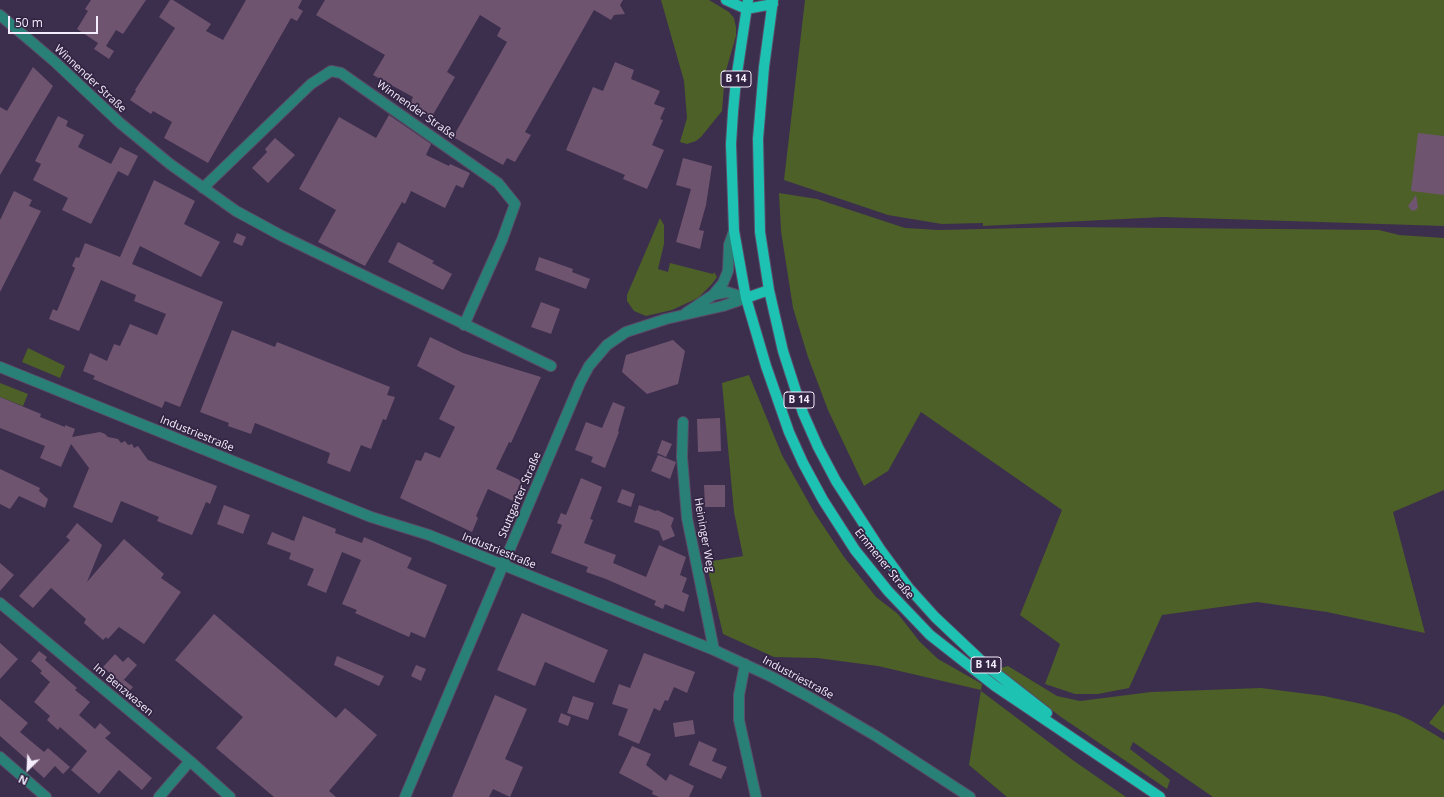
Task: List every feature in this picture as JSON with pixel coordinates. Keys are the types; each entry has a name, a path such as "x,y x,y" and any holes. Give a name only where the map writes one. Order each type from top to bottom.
{"main road":[{"path":"726,0 747,5 770,1"},
{"name":"B 14","path":"769,290 760,232 758,139 770,1"},
{"name":"B 14","path":"746,298 734,231 731,144 736,80 747,5"},
{"path":"746,298 769,290"},
{"name":"Emmener Straße","path":"769,290 783,351 803,413 818,447 836,481 880,549 908,587 935,617 988,667 1110,762"},
{"name":"Emmener Straße","path":"746,298 766,366 789,432 803,463 823,500 856,550 888,591 930,635 995,686 1160,797"}],"street":[{"name":"Winnender Straße","path":"0,15 54,61 120,123 170,164 236,211 282,236 551,366"},
{"name":"Winnender Straße","path":"203,188 311,84 331,71 341,73 498,183 515,204 502,240 464,325"},
{"path":"682,315 713,295 723,283 728,271 729,245 734,231"},
{"path":"713,295 727,292 746,298"},
{"name":"Stuttgarter Straße","path":"405,797 580,384 597,355 607,345 626,332 682,315 723,306 746,298"},
{"name":"Industriestraße","path":"0,367 371,517 429,535 714,650 745,664 811,698 876,736 970,797"},
{"name":"Heininger Weg","path":"683,422 682,457 687,518 714,650"},
{"name":"Im Benzwasen","path":"0,603 190,761 230,797"},
{"path":"745,664 740,695 739,720 756,797"},
{"path":"0,757 46,797"},
{"path":"159,797 190,761"}],"green space":[{"path":"661,0 709,0 729,12 734,18 736,27 736,36 725,74 722,111 701,137 696,141 687,144 680,142 687,118 684,81"},
{"path":"805,0 1444,0 1444,226 1163,217 983,226 983,223 942,224 888,215 784,180"},
{"path":"779,193 817,199 905,228 939,230 1068,227 1379,230 1399,235 1444,238 1444,490 1393,512 1425,633 1327,612 1257,602 1162,615 1129,688 1098,694 1075,694 1045,684 1060,644 1020,615 1062,510 921,412 888,471 864,486 828,410 808,357 793,308 781,231"},
{"path":"660,218 664,225 664,244 658,269 668,272 670,263 713,274 714,272 717,277 698,298 672,310 646,316 634,311 627,301 627,295"},
{"path":"28,348 65,366 60,378 22,362"},
{"path":"749,375 782,455 814,512 844,557 876,597 898,614 920,642 938,659 982,684 981,691 1074,761 1126,797 1007,797 969,765 981,690 878,666 817,658 774,657 723,634 706,562 743,556 734,512 722,383"},
{"path":"0,383 28,394 23,406 0,397"},
{"path":"1008,666 1057,696 1080,701 1151,692 1261,688 1324,696 1362,704 1397,714 1444,740 1444,797 1213,797 1133,742 1130,749 1170,780 1167,789 1061,717 997,669"},
{"path":"1444,704 1444,733 1429,723"}],"building":[{"path":"91,0 146,0 123,34 116,30 106,46 114,51 109,59 94,49 98,43 77,29 88,11 85,9"},
{"path":"170,0 173,0 211,24 206,31 223,40 246,0 302,0 298,8 303,11 297,21 291,18 208,163 164,138 172,122 153,111 151,114 130,100 175,28 159,17"},
{"path":"325,0 623,0 620,5 625,14 614,15 611,20 594,10 525,132 531,135 515,162 507,158 503,165 453,137 507,42 497,36 501,28 480,15 447,72 455,77 431,118 409,106 413,97 373,75 385,55 316,15"},
{"path":"615,62 634,70 631,79 660,91 654,104 665,108 660,119 663,120 652,145 664,150 647,189 623,179 625,175 566,150 593,87 603,91"},
{"path":"33,67 53,86 0,175 0,107 7,111"},
{"path":"389,115 431,144 426,155 449,166 450,164 470,173 463,188 456,185 445,208 411,191 405,204 402,202 365,266 318,242 336,210 299,189 339,117 376,138"},
{"path":"58,116 68,121 66,126 84,135 78,147 111,164 120,147 138,156 128,176 118,171 91,224 62,210 68,198 33,180 41,164 35,161"},
{"path":"1418,133 1444,136 1444,195 1411,191"},
{"path":"275,138 295,155 268,183 252,168 267,152 265,149"},
{"path":"683,158 712,166 706,205 699,230 704,231 700,249 676,242 691,189 676,185"},
{"path":"154,180 195,201 184,224 220,242 201,277 140,246 132,264 223,302 180,407 165,401 162,408 93,379 95,376 83,371 90,353 107,361 114,344 120,346 130,324 157,335 166,314 134,301 136,295 101,280 79,331 49,319 53,309 57,311 75,268 72,266 76,257 79,258 85,243 120,257"},
{"path":"14,191 32,200 29,206 41,211 0,292 0,220"},
{"path":"1416,195 1418,207 1416,210 1412,211 1408,206"},
{"path":"237,233 246,237 242,246 233,242"},
{"path":"398,242 434,261 432,263 452,274 443,290 388,262"},
{"path":"539,257 573,269 572,272 590,279 586,289 535,270"},
{"path":"541,302 560,309 551,334 531,327"},
{"path":"232,330 275,347 277,342 390,387 387,395 395,397 386,420 383,419 371,449 361,445 350,472 327,463 330,453 255,423 251,434 228,426 229,423 200,412"},
{"path":"430,337 463,353 541,377 511,443 509,442 496,469 522,481 513,501 488,489 476,516 478,518 472,532 400,498 416,460 421,461 425,452 440,458 455,427 439,419 455,386 417,366"},
{"path":"673,340 685,351 678,384 647,394 622,372 626,355"},
{"path":"0,397 41,414 40,417 65,427 65,425 75,429 72,437 100,432 108,437 118,439 121,443 125,441 128,445 132,444 134,448 138,446 148,460 217,486 210,504 206,502 192,535 157,521 159,517 121,501 112,523 73,507 89,468 71,444 61,467 40,458 45,446 0,428"},
{"path":"613,402 625,407 618,431 619,432 605,468 591,462 593,457 575,450 586,422 602,428"},
{"path":"720,418 721,451 698,452 697,419"},
{"path":"662,440 672,444 666,457 657,453"},
{"path":"658,455 676,462 670,479 651,471"},
{"path":"0,469 40,488 39,491 48,499 45,508 19,496 10,509 0,504"},
{"path":"581,478 602,487 590,519 593,520 584,543 616,555 613,563 646,577 659,545 686,557 680,575 687,578 682,592 689,595 684,612 665,604 663,609 654,605 656,601 586,572 588,567 551,553 562,525 557,523 561,513 566,515"},
{"path":"704,485 725,485 725,507 705,507"},
{"path":"622,489 635,494 631,507 617,502"},
{"path":"224,505 250,515 243,534 217,524"},
{"path":"639,505 656,511 657,510 674,518 671,526 675,536 663,541 659,531 634,522"},
{"path":"303,516 336,529 335,533 362,543 364,537 412,558 407,568 447,585 425,638 411,632 409,637 355,613 357,610 342,604 361,560 342,552 326,593 307,585 314,569 289,559 291,553 267,544 272,532 294,541"},
{"path":"77,523 102,545 87,582 124,539 164,574 161,578 181,592 144,644 119,627 108,639 106,637 103,640 84,623 86,619 51,588 33,608 19,596 70,540 66,537"},
{"path":"0,563 14,575 0,591"},
{"path":"522,613 608,650 594,683 545,662 535,686 497,670"},
{"path":"214,614 336,718 345,708 377,735 329,791 336,797 274,797 216,748 243,717 175,660"},
{"path":"0,643 18,659 0,679"},
{"path":"39,651 47,657 45,660 77,688 75,690 90,702 79,715 95,729 100,723 111,733 105,738 152,778 142,790 119,770 99,794 71,770 87,751 60,727 58,730 47,720 50,716 34,702 50,682 40,673 42,671 31,661"},
{"path":"644,653 695,672 687,693 674,687 668,701 665,700 660,711 654,708 639,744 618,735 628,709 612,704 619,684 630,688"},
{"path":"115,654 123,662 128,657 137,665 121,683 103,667"},
{"path":"337,656 384,676 379,686 334,665"},
{"path":"416,665 426,669 421,681 411,676"},
{"path":"124,680 133,687 125,696 116,688"},
{"path":"495,695 527,709 505,759 523,767 510,797 493,789 489,797 452,797"},
{"path":"573,696 594,703 588,720 567,713"},
{"path":"0,699 28,723 20,732 44,752 48,748 70,767 63,774 55,766 44,778 32,767 33,765 0,736"},
{"path":"561,713 571,717 568,726 558,722"},
{"path":"693,720 695,734 675,737 673,723"},
{"path":"699,741 717,749 712,761 727,767 721,779 689,765"},
{"path":"632,746 651,754 646,765 666,781 670,774 694,786 689,797 659,797 652,794 653,791 619,773"}]}
